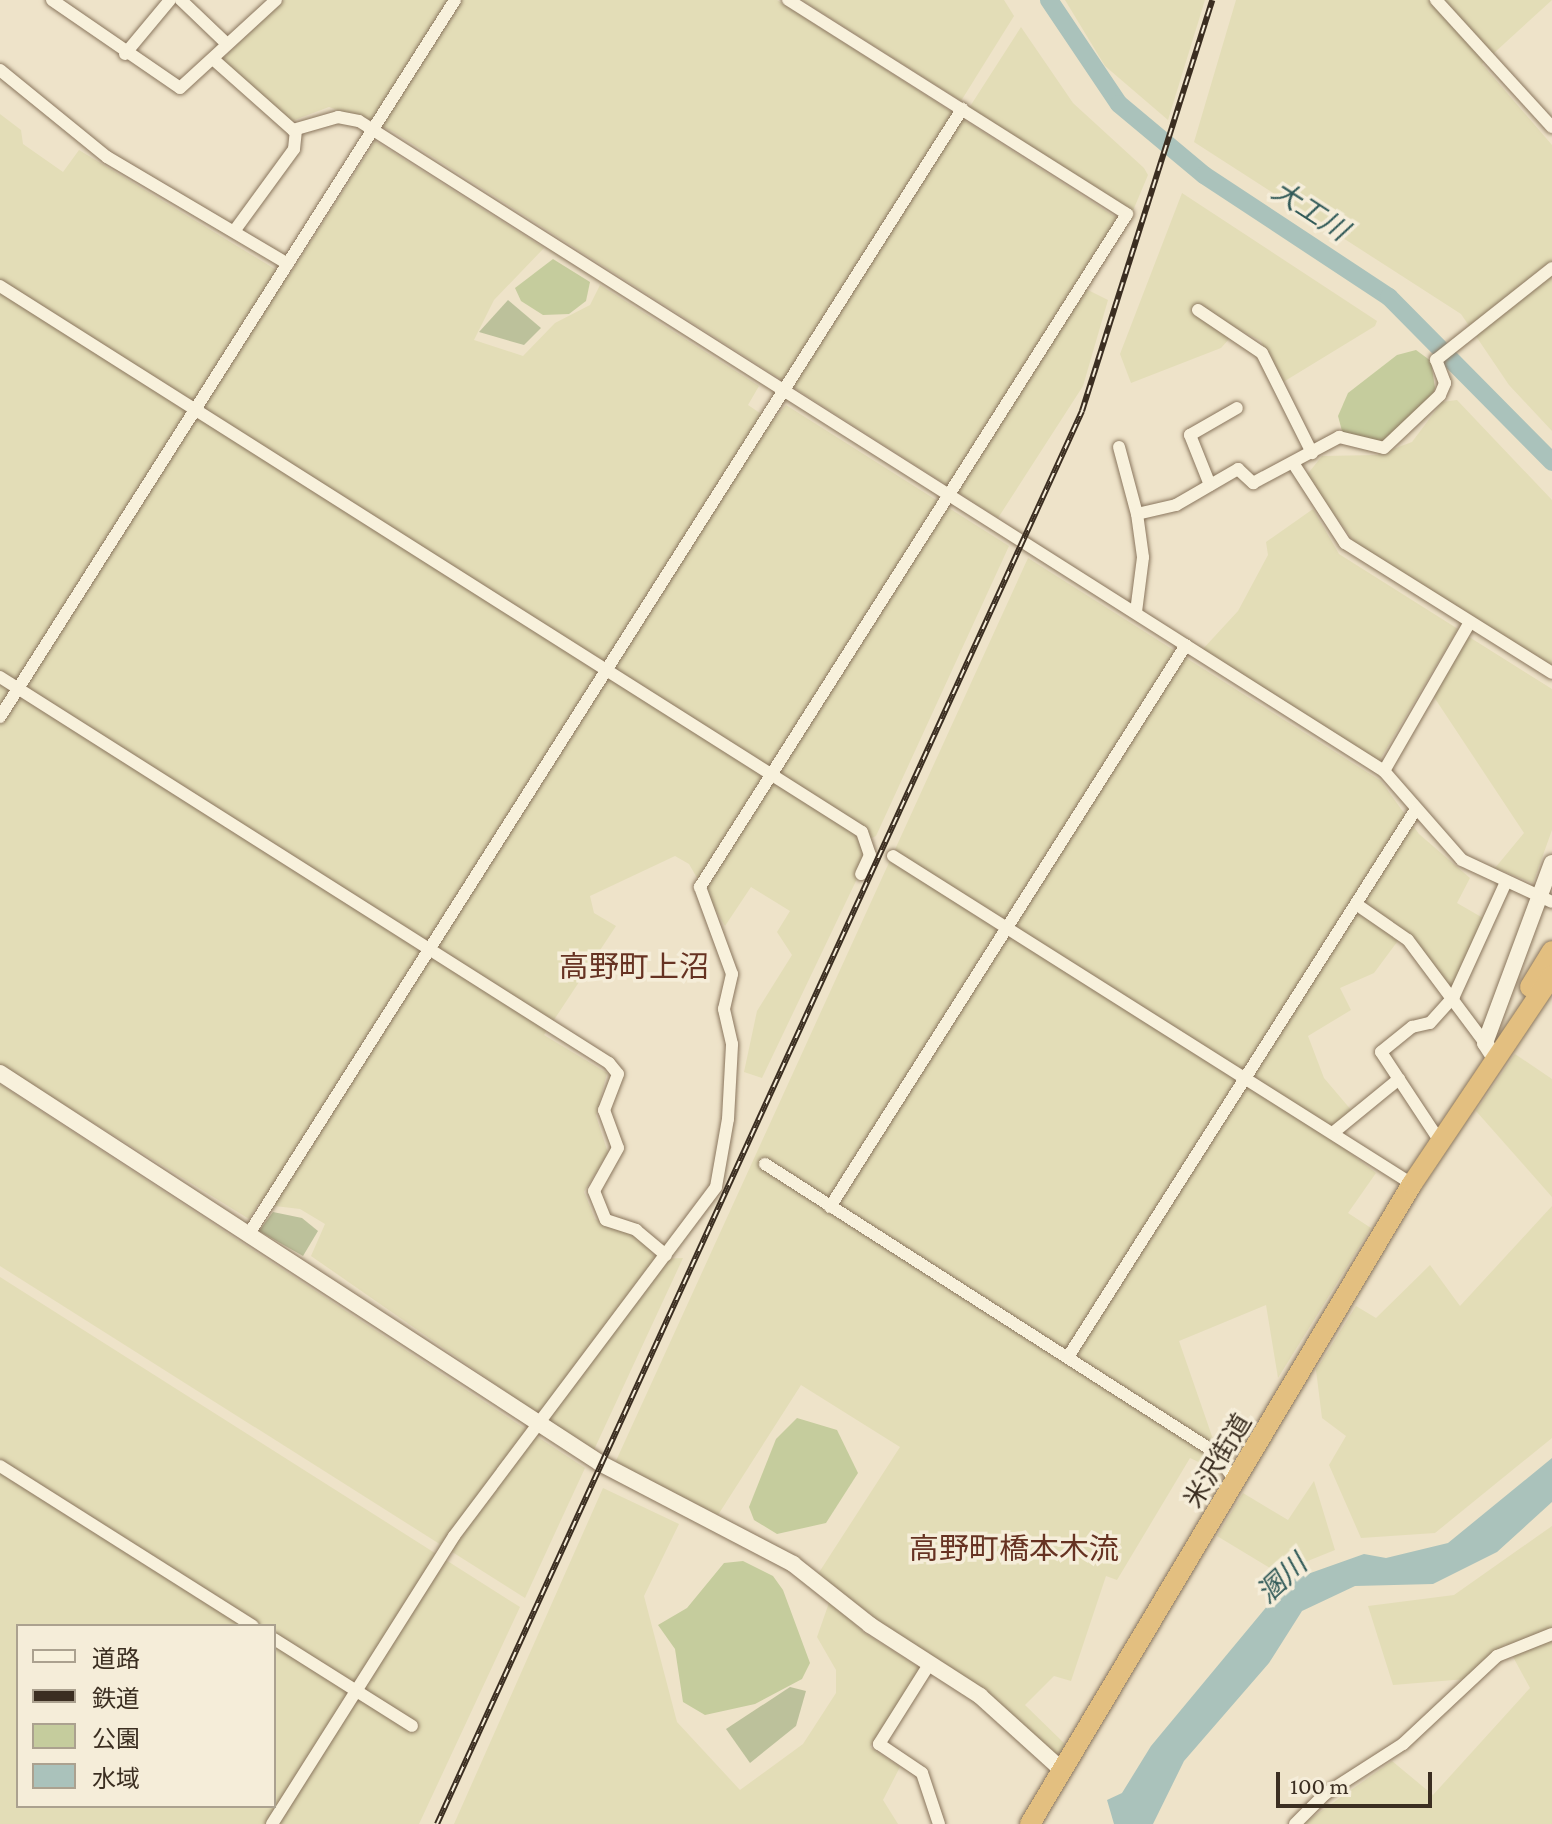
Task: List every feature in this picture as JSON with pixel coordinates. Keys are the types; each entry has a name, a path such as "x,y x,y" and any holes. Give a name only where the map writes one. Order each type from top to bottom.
{"highway":[{"name":"米沢街道","path":"1030,1824 1412,1184 1446,1135 1491,1052 1552,951"},
{"name":"米沢街道","path":"1491,1052 1552,976"}],"street":[{"path":"52,0 125,54 180,88 276,0"},
{"path":"125,54 170,0"},
{"path":"181,0 192,5 226,43"},
{"path":"0,717 197,412 455,0"},
{"path":"272,1824 454,1536 716,1187 728,1119 732,1044 724,1009 732,974 700,887 1127,214 788,0"},
{"path":"1436,0 1552,127"},
{"path":"213,59 296,130"},
{"path":"0,70 107,157 288,264"},
{"path":"250,1232 962,109"},
{"path":"296,130 338,117 373,130 1384,771 1446,847 1506,882 1547,898"},
{"path":"235,230 294,149 296,130"},
{"path":"1137,514 1210,485 1238,469 1253,483 1295,466 1339,437 1372,450 1394,441 1440,395 1445,383 1436,360 1459,338 1552,268"},
{"path":"0,286 862,832 870,855 861,874"},
{"path":"1198,310 1262,353 1312,453"},
{"path":"1210,485 1190,435 1237,408"},
{"path":"1119,447 1137,514 1143,557 1136,612"},
{"path":"1295,466 1345,543 1552,673"},
{"path":"1384,771 1470,622"},
{"path":"830,1207 1186,645"},
{"path":"0,677 609,1063 618,1074 604,1110 618,1148 594,1191 606,1220 636,1230 666,1255"},
{"path":"1068,1357 1416,809"},
{"path":"893,856 1412,1184"},
{"path":"1491,1052 1547,898 1552,863"},
{"path":"1446,1135 1399,1079 1381,1052 1412,1027 1430,1023 1454,996 1506,882"},
{"path":"1356,904 1408,940 1454,996 1491,1052"},
{"path":"0,1073 250,1232 600,1463 793,1564 980,1696 1062,1770"},
{"path":"1334,1132 1399,1079"},
{"path":"765,1164 1213,1451 1236,1482"},
{"path":"0,1466 250,1624"},
{"path":"1295,1824 1337,1785 1403,1744 1497,1656 1552,1634"},
{"path":"276,1640 412,1726"},
{"path":"930,1663 879,1744 922,1773 939,1824"}],"shaded area":[{"path":"284,0 777,0 1117,218 1078,285 1108,300 1083,386 998,518 392,131 329,107 292,121 221,60"},
{"path":"802,0 1004,0 1014,16 961,101"},
{"path":"1065,0 1205,0 1168,120 1105,66"},
{"path":"1236,0 1552,0 1482,64 1552,145 1552,431 1509,385 1461,314 1194,142"},
{"path":"1021,27 1073,103 1144,168 1148,175 1132,213 969,108"},
{"path":"0,114 21,130 23,144 63,172 79,150 288,277 375,141 544,248 494,300 474,340 523,356 555,323 590,305 600,285 759,386 748,405 772,421 786,405 1009,546 876,836 861,843 865,862 762,1078 744,1072 757,1011 792,955 777,932 790,911 751,887 725,926 689,864 675,856 590,896 594,913 616,926 544,1035 607,1073 596,1116 608,1153 584,1192 595,1219 643,1238 656,1259 683,1258 593,1452 311,1256 325,1224 300,1209 258,1204 249,1219 0,1065"},
{"path":"1182,193 1377,321 1375,326 1280,384 1261,341 1238,329 1221,348 1131,383 1120,354"},
{"path":"1457,400 1552,500 1552,667 1355,543 1306,476 1322,456 1377,455 1412,442 1442,402"},
{"path":"1313,509 1339,554 1458,629 1379,761 1202,650 1238,611 1268,555 1266,542"},
{"path":"1028,558 1381,781 1419,834 1470,878 1457,903 1483,918 1452,988 1403,934 1374,973 1340,988 1351,1010 1308,1036 1324,1078 1352,1111 1324,1133 1376,1173 1348,1213 1371,1228 1278,1378 1266,1305 1179,1341 1214,1442 1207,1466 1190,1458 1117,1580 1106,1576 1071,1681 1054,1676 1025,1705 1065,1744 1062,1754 1052,1754 818,1574 900,1447 801,1385 718,1515 615,1463"},
{"path":"1466,635 1552,689 1552,830 1533,883 1495,868 1524,833 1432,694"},
{"path":"1515,1054 1552,1079 1552,1197 1476,1111"},
{"path":"0,1084 585,1468 525,1598 0,1266"},
{"path":"1552,1206 1552,1438 1435,1533 1361,1538 1329,1465 1346,1436 1322,1418 1316,1370 1356,1306 1376,1318 1430,1265 1460,1306"},
{"path":"0,1277 520,1607 419,1824 0,1824"},
{"path":"1314,1481 1335,1550 1278,1573 1217,1536 1243,1493 1288,1520"},
{"path":"603,1488 679,1524 644,1596 677,1722 740,1790 803,1744 836,1693 836,1670 817,1637 830,1600 863,1632 920,1668 870,1747 900,1767 883,1800 898,1824 454,1824"},
{"path":"1552,1526 1552,1824 1303,1824 1392,1761 1433,1795 1530,1688 1506,1644 1466,1679 1393,1685 1368,1606 1454,1595"}],"green space":[{"path":"553,259 590,282 586,301 569,314 543,315 521,301 515,288"},
{"path":"508,300 541,328 524,345 479,332"},
{"path":"1416,350 1431,361 1435,388 1425,418 1386,446 1360,446 1342,431 1338,416 1348,393 1397,355"},
{"path":"273,1212 302,1218 318,1231 303,1256 259,1231"},
{"path":"797,1418 837,1430 858,1473 826,1523 777,1534 754,1520 749,1507 776,1439"},
{"path":"743,1561 773,1576 783,1590 810,1663 802,1679 755,1704 705,1715 683,1702 675,1649 658,1625 687,1608 724,1563"},
{"path":"790,1687 806,1691 796,1726 750,1763 726,1729"}],"water":[{"path":"1552,1458 1552,1502 1497,1552 1433,1584 1355,1586 1302,1611 1269,1663 1184,1761 1153,1824 1114,1824 1107,1800 1122,1793 1151,1746 1288,1581 1364,1554 1386,1558 1448,1543"}],"waterway":[{"name":"大工川","path":"1049,0 1119,104 1204,175 1389,297 1552,462"}],"railway":[{"path":"437,1824 1082,411 1212,0"}],"district":[{"name":"高野町上沼","path":"634,967"},
{"name":"高野町橋本木流","path":"1014,1549"}],"water label":[{"name":"溷川","path":"1282,1579"}]}
